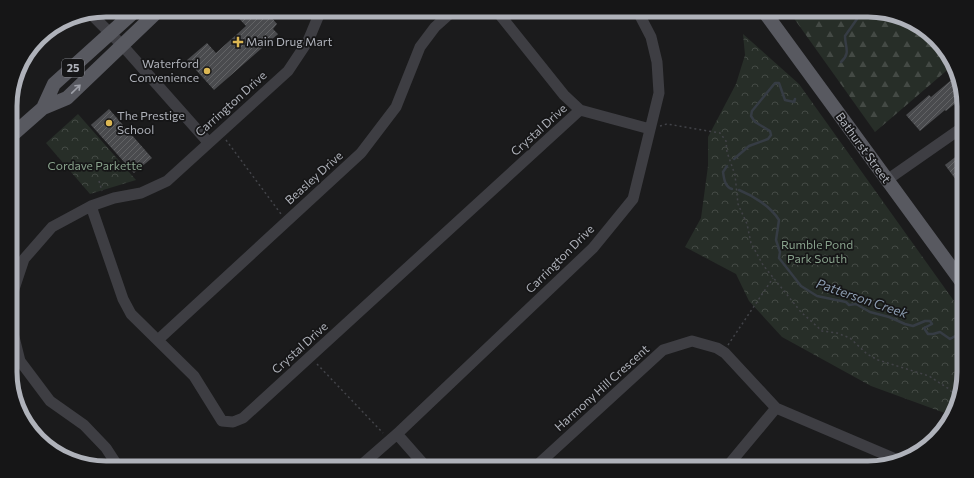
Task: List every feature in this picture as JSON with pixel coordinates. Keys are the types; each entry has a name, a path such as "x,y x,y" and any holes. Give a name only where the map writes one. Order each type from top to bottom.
{"main road":[{"name":"25","path":"43,108 54,84 128,17"},
{"name":"25","path":"17,132 43,108 67,98 152,17"},
{"name":"Bathurst Street","path":"768,17 957,275"}],"street":[{"name":"Carrington Drive","path":"17,280 24,260 52,227 91,206 114,198 141,193 167,181 208,142 288,71 308,41 318,17"},
{"name":"Beasley Drive","path":"159,339 361,152 396,107 420,47 435,27 446,17"},
{"path":"502,17 564,95 580,110 650,129"},
{"name":"Carrington Drive","path":"366,461 593,248 633,198 659,93 658,62 651,37 641,17"},
{"path":"95,18 122,45 208,142"},
{"name":"Crystal Drive","path":"91,206 123,299 131,314 159,339 194,376 222,421 233,422 243,418 580,110"},
{"path":"887,180 957,131"},
{"name":"Harmony Hill Crescent","path":"542,461 663,350 692,341 717,348 724,352 776,408 892,457"},
{"name":"Carrington Drive","path":"17,349 20,361 50,402 84,425 106,448 114,461"},
{"path":"732,461 776,408"},
{"path":"393,437 420,461"}],"path":[{"path":"650,129 667,124 720,133 726,141 733,167 738,204 747,224 751,243 773,278 801,312 822,330 837,333 850,338 867,354 878,360 929,376 949,389 954,395"},
{"path":"221,132 286,221"},
{"path":"724,352 773,278"},
{"path":"310,357 393,437"}],"green space":[{"path":"793,17 868,17 891,20 918,32 939,52 949,69 875,132"},
{"name":"Rumble Pond Park South","path":"743,34 799,84 957,305 956,384 954,395 947,414 871,386 782,337 749,301 736,274 685,247 701,218 708,166 708,137 736,84 745,55"},
{"name":"Cordave Parkette","path":"78,114 136,180 90,194 46,143"}],"building":[{"path":"238,17 271,17 277,24 273,29 278,34 214,90 187,60 207,43 216,53 246,26"},
{"path":"953,79 957,102 920,131 906,115 929,95 931,97"},
{"path":"109,109 152,158 134,173 91,125"},
{"path":"957,156 957,181 945,165"}],"waterway":[{"name":"Patterson Creek","path":"841,62 847,53 845,36 858,17"},
{"name":"Patterson Creek","path":"734,159 749,146 768,139 771,135 770,131 755,122 751,116 752,111 775,83 779,83 785,100 794,102 795,99"},
{"name":"Patterson Creek","path":"727,166 723,172 725,182 726,185 732,189"},
{"name":"Patterson Creek","path":"739,190 762,202 776,215 779,220 776,240 780,252 779,258 801,286 817,296 846,302 849,305 856,304 870,312 889,317 905,324 913,326 925,321 930,321 932,324 924,328 928,334 940,332 950,339 957,335"}],"place":[{"name":"Main Drug Mart","path":"238,42"},
{"name":"Waterford Convenience","path":"207,71"},
{"name":"The Prestige School","path":"109,123"}]}
